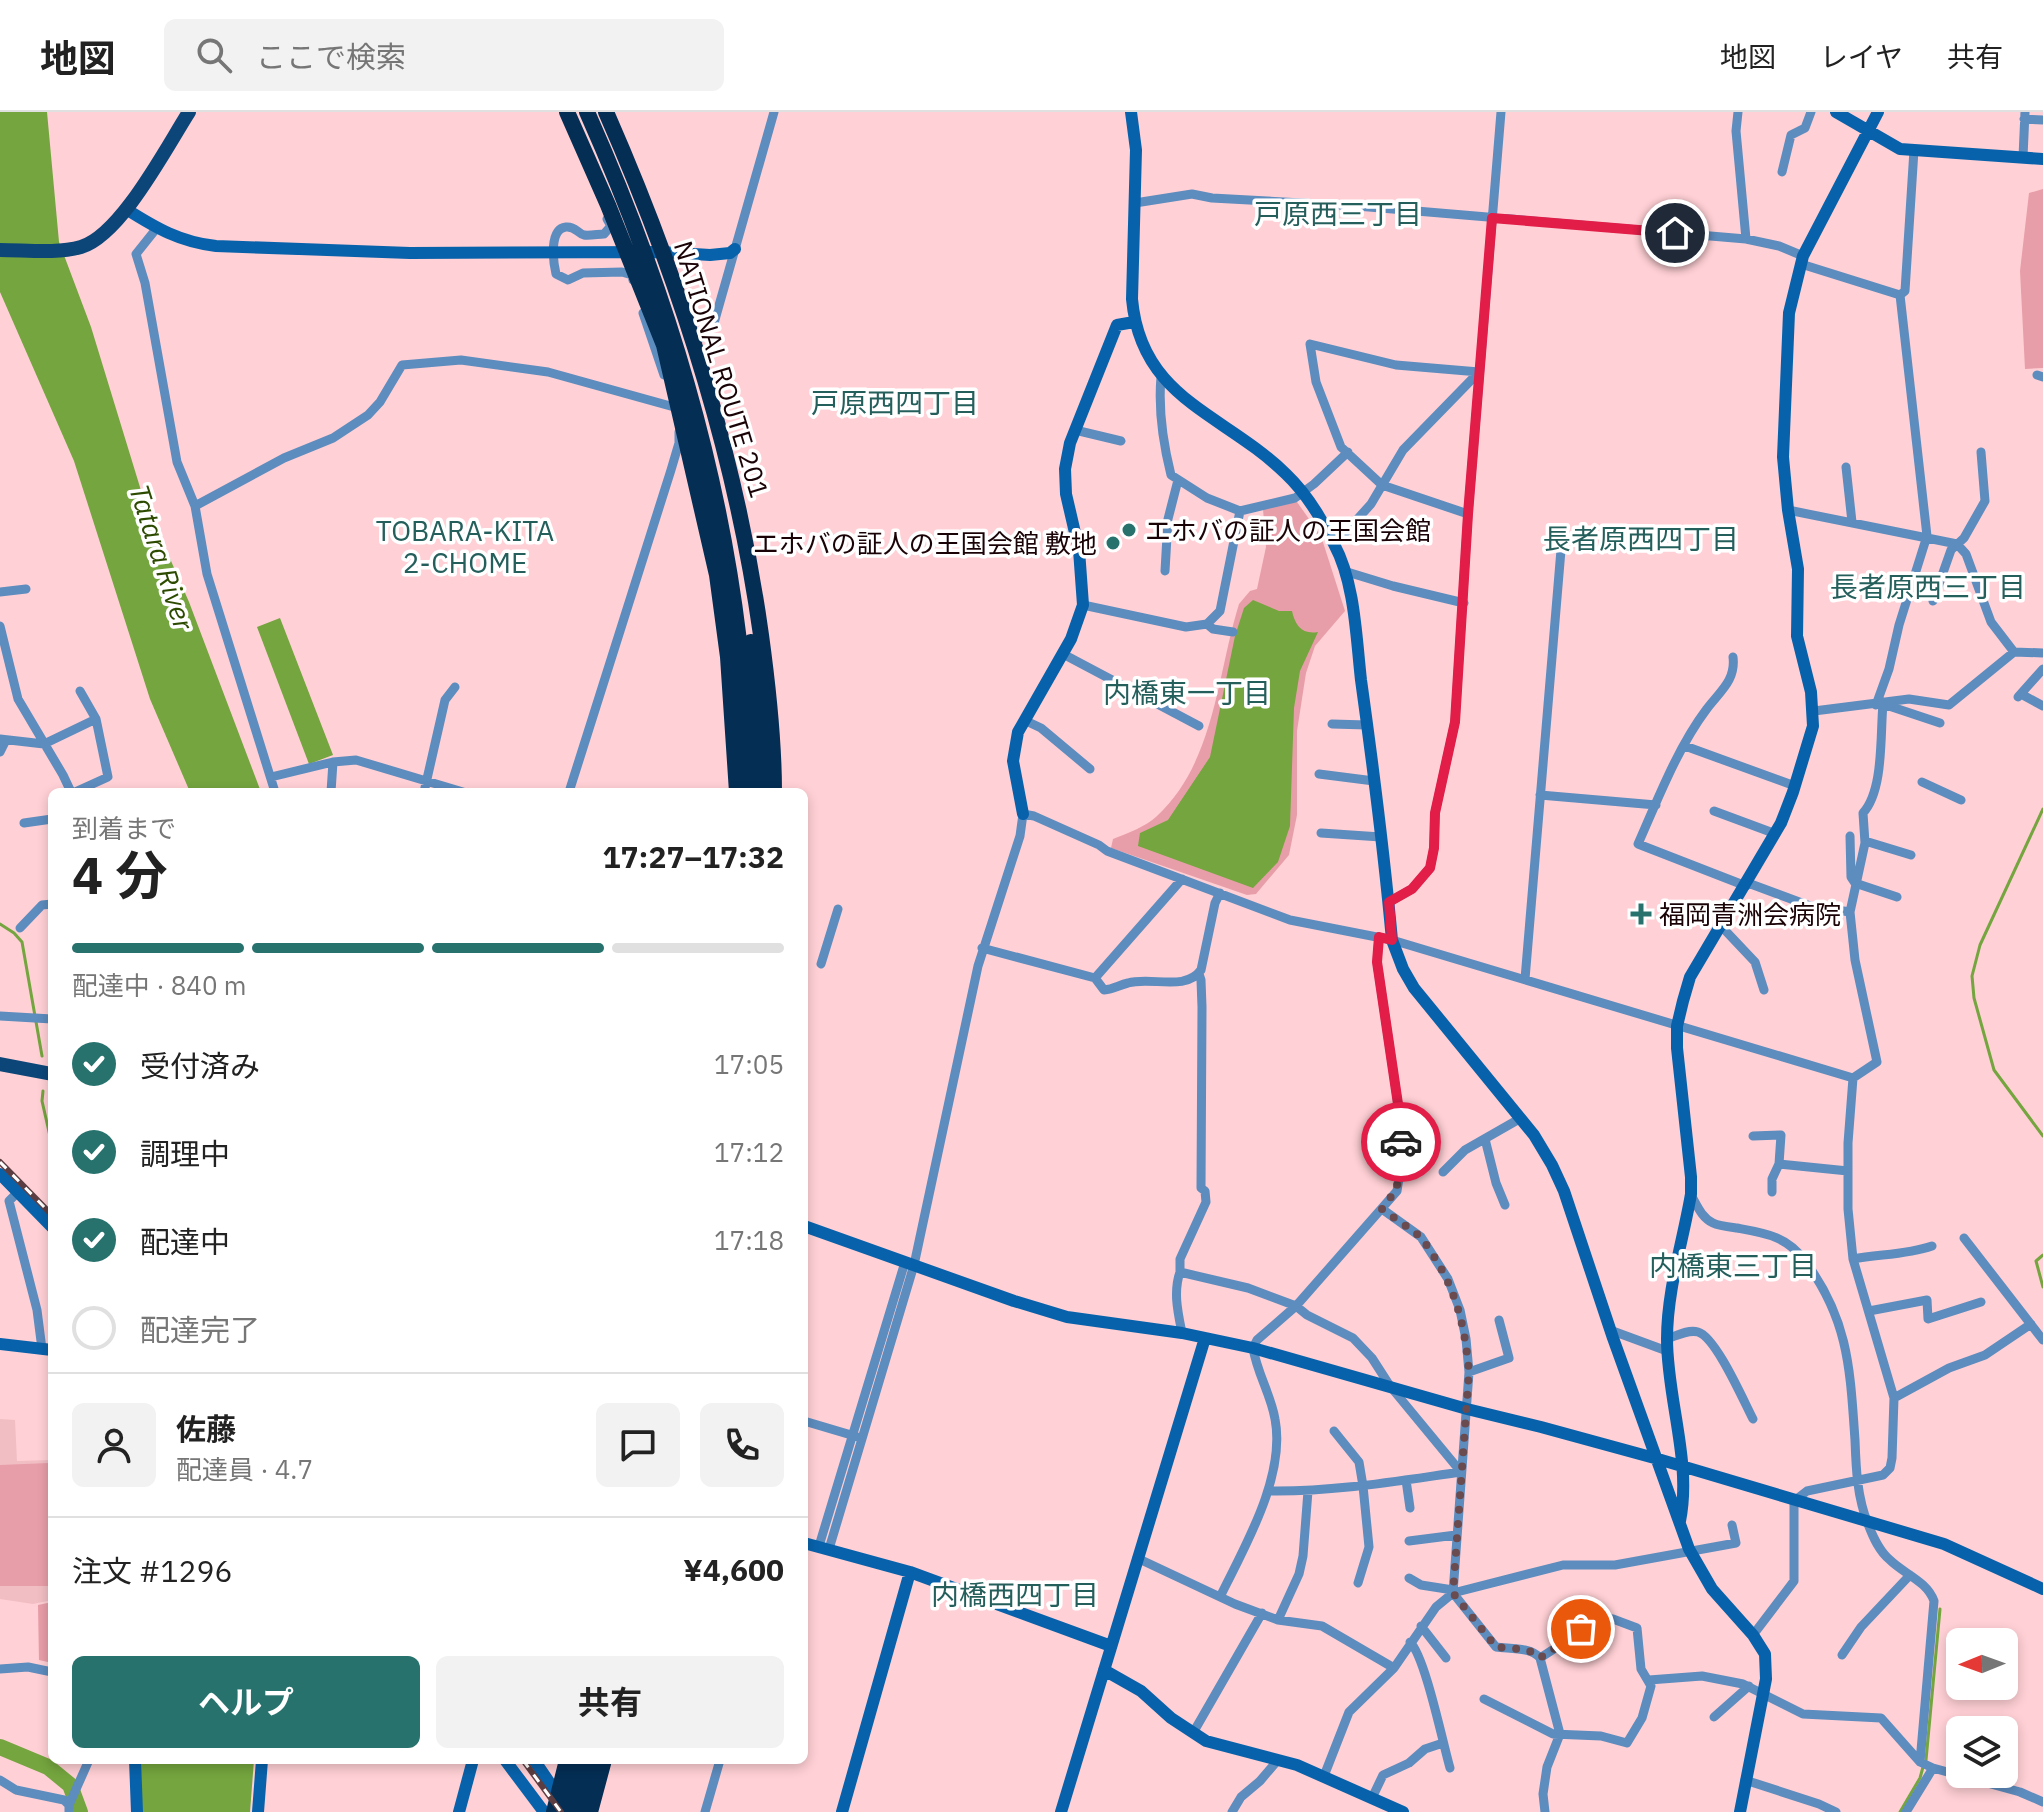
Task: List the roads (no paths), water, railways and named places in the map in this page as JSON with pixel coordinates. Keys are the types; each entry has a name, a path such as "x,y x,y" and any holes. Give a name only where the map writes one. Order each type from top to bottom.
{"highway":[{"name":"NATIONAL ROUTE 201","path":"566,112 664,345 717,575 728,657 737,788"},
{"path":"574,112 640,266 678,367 682,367"},
{"path":"587,112 648,261 698,425 729,573 741,657 749,788"},
{"path":"599,112 636,196 664,271 707,410"},
{"name":"NATIONAL ROUTE 201","path":"606,112 643,198 694,347 739,509 764,658 774,788"},
{"path":"614,112 646,179 663,226 695,336 707,410 729,507 752,655 761,788"},
{"path":"554,1812 566,1764"},
{"path":"566,1812 578,1764"},
{"path":"578,1812 590,1764"},
{"path":"590,1812 603,1764"}],"main road":[{"path":"0,250 67,250 98,239 126,209 189,112"},
{"path":"0,1064 48,1073"}],"street":[{"path":"566,112 611,226 604,234 584,235 565,227 558,230 554,252 556,274 568,280 583,273 622,272 632,275 674,407 679,443 570,788"},
{"path":"701,338 714,323 774,112"},
{"path":"1131,112 1136,150 1132,281 1134,322 1161,377 1285,472 1303,493 1335,544 1344,571 1389,902 1385,938 1377,962 1398,1104 1402,1158 1397,1191 1296,1306 1257,1340 1253,1348 1276,1423 1269,1491 1221,1595"},
{"path":"1389,902 1412,889 1430,868 1435,813 1455,722 1468,514 1501,112"},
{"path":"1738,112 1737,156 1746,239"},
{"path":"1782,172 1791,135 1805,128 1811,112"},
{"path":"1836,112 1889,144 1914,150 2043,159"},
{"path":"1679,1522 1683,1506 1681,1466 1667,1345 1672,1293 1691,1194 1677,1026 1690,977 1776,834 1811,739 1814,711 1797,636 1798,569 1783,457 1789,313 1802,260 1878,112"},
{"path":"2023,157 2025,116 2043,120"},
{"path":"1900,295 1905,291 1914,150"},
{"path":"1135,203 1192,194 1746,239 1779,246 1802,260 1900,295"},
{"path":"126,209 156,229 188,242 216,246 410,253 725,254 735,249"},
{"path":"156,229 136,254 145,283 177,462 195,506 207,574 274,788"},
{"path":"1853,1078 1877,1062 1855,960 1850,912 1865,841 1863,813 1877,786 1879,704 1899,625 1927,536 1900,295"},
{"path":"824,1548 910,1264 982,948 1020,836 1023,814 1013,761 1014,745 1024,720 1075,630 1083,605 1080,561 1066,494 1065,469 1075,430 1117,325 1134,322"},
{"path":"1468,514 1382,485 1341,447 1316,382 1310,344 1396,365 1479,372"},
{"path":"195,506 284,458 333,438 368,415 380,402 402,365 461,360 548,372 674,407"},
{"path":"1335,544 1358,521 1403,450 1479,372"},
{"path":"1161,377 1159,401 1171,475 1221,506 1240,511 1295,498 1348,452"},
{"path":"1075,430 1121,441"},
{"path":"1933,601 1951,550 1964,538 1985,501 1981,452"},
{"path":"1846,467 1852,522"},
{"path":"1165,571 1168,519 1178,480"},
{"path":"1788,510 1957,544 1966,554 1991,622 2014,652"},
{"path":"1083,605 1186,627 1207,624 1220,611 1240,511"},
{"path":"1525,979 1561,550"},
{"path":"1344,571 1464,603"},
{"path":"0,592 26,589"},
{"path":"1207,624 1213,629 1233,632"},
{"path":"0,626 18,699 71,788"},
{"path":"1814,711 1909,699 1949,705 2014,652 2043,653"},
{"path":"1063,654 1199,726"},
{"path":"1733,657 1734,667 1727,686 1703,714 1638,844 1810,906 1850,912"},
{"path":"2043,669 2020,696 2043,706"},
{"path":"271,777 333,762 356,760 426,787 445,700 455,687"},
{"path":"80,691 96,719 108,777 82,788"},
{"path":"1879,704 1940,723"},
{"path":"0,752 3,740 44,744 96,719"},
{"path":"1024,720 1041,728 1090,769"},
{"path":"1332,724 1367,725"},
{"path":"1685,746 1795,786"},
{"path":"331,788 333,762"},
{"path":"1319,774 1374,781"},
{"path":"1922,782 1961,800"},
{"path":"1540,795 1656,805"},
{"path":"1714,811 1776,834"},
{"path":"1023,814 1034,816 1107,851 1290,920 1385,938 1853,1078"},
{"path":"24,823 48,820"},
{"path":"1321,833 1381,837"},
{"path":"1850,836 1851,877 1855,883 1897,897"},
{"path":"1865,841 1911,855"},
{"path":"1095,978 1182,879"},
{"path":"1182,1333 1177,1305 1180,1259 1206,1202 1201,1188 1202,1007 1199,974 1220,893"},
{"path":"20,928 42,905 48,904"},
{"path":"821,964 838,909"},
{"path":"1721,926 1755,962 1764,990"},
{"path":"1385,938 1414,988 1534,1135 1564,1191 1689,1549 1712,1589 1753,1635 1765,1654 1767,1668 1740,1812"},
{"path":"982,948 1095,978 1104,990 1141,981 1189,980 1199,974"},
{"path":"0,1016 48,1019"},
{"path":"1794,1501 1807,1491 1883,1475 1890,1468 1894,1398 1853,1259 1848,1209 1853,1078"},
{"path":"1443,1172 1465,1150 1521,1118"},
{"path":"1753,1136 1781,1135 1779,1164 1772,1179 1772,1192"},
{"path":"1485,1139 1505,1205"},
{"path":"1779,1164 1848,1171"},
{"path":"0,1174 9,1198 47,1350 0,1344"},
{"path":"1691,1194 1700,1213 1713,1224 1774,1234 1801,1256 1823,1285 1846,1342 1857,1482 1867,1521 1879,1549 1931,1593 1934,1601 1920,1762"},
{"path":"9,1198 48,1224"},
{"path":"1382,1209 1421,1237 1448,1279 1460,1310 1469,1372 1453,1592 1496,1647 1537,1653 1540,1658 1560,1734 1547,1767 1543,1794 1545,1812"},
{"path":"808,1227 1067,1317 1182,1333 1253,1348 1658,1459 1944,1544 2043,1589"},
{"path":"1964,1238 2043,1340"},
{"path":"1853,1259 1895,1252 1908,1254 1932,1246"},
{"path":"1180,1272 1248,1288 1296,1306 1307,1315 1353,1338 1461,1472"},
{"path":"1869,1311 1927,1300 1928,1319 1981,1302"},
{"path":"1469,1372 1509,1358 1499,1320"},
{"path":"1894,1398 1949,1368 1985,1355 2031,1324"},
{"path":"1610,1330 1667,1345 1691,1331 1707,1337 1729,1369 1753,1419"},
{"path":"1061,1812 1205,1338"},
{"path":"808,1422 858,1437"},
{"path":"1334,1431 1359,1462 1363,1486 1369,1547 1358,1583"},
{"path":"1269,1491 1363,1486 1461,1472"},
{"path":"1406,1480 1410,1508"},
{"path":"1278,1620 1301,1565 1308,1491"},
{"path":"1753,1635 1794,1581 1794,1501"},
{"path":"1409,1578 1421,1585 1453,1592 1563,1565 1615,1565 1689,1549 1736,1543 1732,1525"},
{"path":"1409,1541 1456,1535"},
{"path":"808,1544 910,1572 1111,1646"},
{"path":"1137,1558 1235,1604 1278,1620 1322,1626 1394,1668"},
{"path":"842,1812 910,1572"},
{"path":"1842,1655 1861,1627 1910,1575"},
{"path":"1324,1776 1349,1712 1394,1668 1421,1626 1453,1592"},
{"path":"1193,1733 1262,1613"},
{"path":"1484,1699 1553,1734 1601,1736 1627,1743 1642,1718 1650,1696 1649,1680 1641,1669 1637,1628 1613,1619 1586,1616 1577,1634 1540,1658"},
{"path":"1421,1626 1446,1658"},
{"path":"1410,1642 1414,1645 1422,1670 1450,1768"},
{"path":"0,1669 28,1667 48,1671"},
{"path":"1104,1670 1141,1691 1206,1741 1324,1776 1403,1812"},
{"path":"1649,1680 1702,1676 1749,1686 1803,1714 1881,1718 1920,1762 2043,1802"},
{"path":"1714,1717 1749,1686"},
{"path":"1372,1798 1383,1775 1409,1763 1425,1749 1443,1743"},
{"path":"1232,1812 1241,1797 1277,1761"},
{"path":"69,1809 87,1764"},
{"path":"135,1764 137,1812"},
{"path":"258,1812 262,1764"},
{"path":"459,1812 472,1764"},
{"path":"508,1764 544,1812"},
{"path":"537,1764 558,1795"},
{"path":"705,1812 719,1764"},
{"path":"1906,1812 1933,1768"},
{"path":"0,1780 16,1790 64,1800 69,1809"},
{"path":"1745,1780 1836,1812"}],"water":[{"name":"Tatara River","path":"0,112 47,112 59,242 91,327 143,497 189,602 259,788 188,788 150,699 74,461 0,292"},
{"path":"1253,600 1279,611 1292,611 1300,628 1318,632 1300,671 1294,708 1290,826 1278,862 1253,888 1138,846 1140,833 1168,820 1210,757 1235,636 1244,608"},
{"path":"280,618 333,755 309,764 257,627"},
{"path":"139,1764 254,1764 250,1812 142,1812"}],"waterway":[{"path":"2043,809 1980,945 1972,976 1974,998 1994,1070 2043,1136"},
{"path":"0,924 22,942 42,1056"},
{"path":"43,1091 48,1127"},
{"path":"2043,1255 2036,1261 2043,1287"},
{"path":"1926,1760 1940,1609"},
{"path":"0,1747 48,1767 70,1785 80,1812"},
{"path":"1900,1812 1923,1767"}],"railway":[{"path":"0,1162 48,1211"},
{"path":"526,1764 561,1812"}],"place":[{"name":"エホバの証人の王国会館","path":"1129,530"},
{"name":"エホバの証人の王国会館 敷地","path":"1113,543"},
{"name":"福岡青洲会病院","path":"1641,914"}],"district":[{"name":"戸原西三丁目","path":"1338,213"},
{"name":"戸原西四丁目","path":"895,402"},
{"name":"長者原西四丁目","path":"1641,538"},
{"name":"TOBARA-KITA 2-CHOME","path":"465,546"},
{"name":"長者原西三丁目","path":"1928,586"},
{"name":"内橋東一丁目","path":"1187,692"},
{"name":"内橋東三丁目","path":"1733,1265"},
{"name":"内橋西四丁目","path":"1015,1594"}]}
